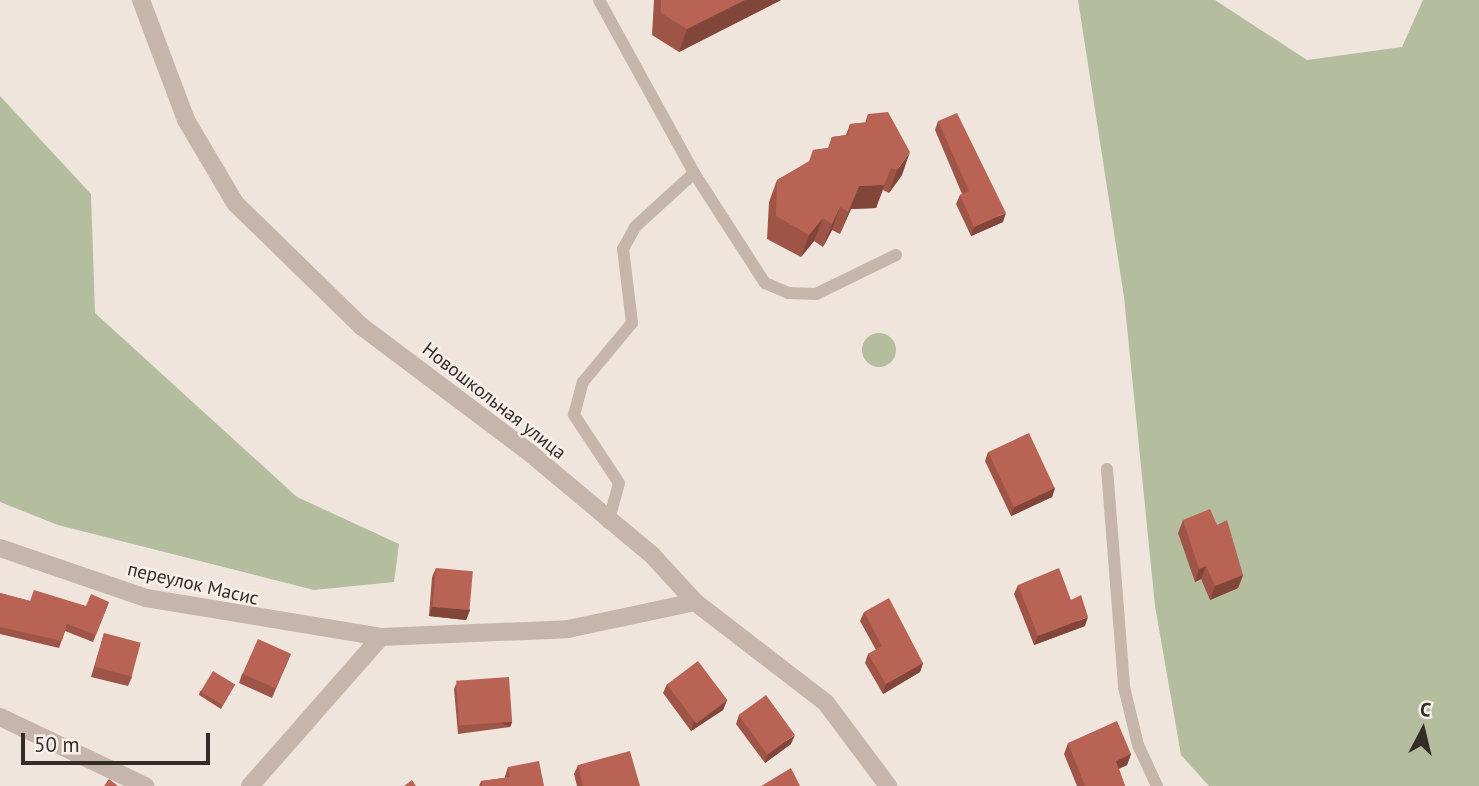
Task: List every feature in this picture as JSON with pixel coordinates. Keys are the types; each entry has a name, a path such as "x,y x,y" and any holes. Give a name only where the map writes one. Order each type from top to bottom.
{"street":[{"name":"Новошкольная улица","path":"141,0 186,120 235,203 361,326 530,453 608,523 652,555 695,602 826,704 888,786"},
{"name":"переулок Масис","path":"0,548 146,598 381,637 568,629 695,602"},
{"path":"250,786 381,637"},
{"path":"0,716 145,786"}],"lane":[{"path":"599,0 694,173 765,284 788,293 816,293 896,255"},
{"path":"608,523 619,483 580,432 575,397 632,323 626,238 694,173"},
{"path":"1107,469 1124,687 1138,745 1157,786"}],"green space":[{"path":"1078,0 1215,0 1307,60 1402,47 1423,0 1479,0 1479,786 1209,786 1181,755 1155,606 1124,297"},
{"path":"0,96 91,194 95,313 297,497 399,544 394,582 314,590 58,525 0,502"},
{"path":"879,333 891,338 896,350 891,362 879,367 867,362 862,350 867,338"}],"building":[{"path":"661,0 745,0 687,29 661,13"},
{"path":"888,112 910,152 897,170 891,168 884,185 859,186 848,212 840,207 832,224 823,218 809,235 776,216 777,180 811,160 813,150 829,148 832,137 848,135 850,124 867,122 868,114"},
{"path":"957,113 1006,213 974,227 960,195 969,191 938,121"},
{"path":"1029,433 1055,488 1014,507 988,452"},
{"path":"1210,509 1217,525 1227,520 1243,575 1215,586 1206,566 1199,569 1183,520"},
{"path":"436,568 473,571 469,610 433,607"},
{"path":"1059,568 1071,600 1081,595 1088,617 1038,636 1018,585"},
{"path":"34,590 86,606 91,594 109,602 96,635 67,624 62,641 0,627 0,593 30,601"},
{"path":"889,598 923,663 886,684 868,654 882,646 864,612"},
{"path":"104,633 141,643 132,677 95,667"},
{"path":"258,639 291,654 275,688 243,674"},
{"path":"698,661 727,700 696,724 667,684"},
{"path":"213,671 235,684 223,705 201,692"},
{"path":"509,677 512,722 459,726 456,681"},
{"path":"766,695 795,735 767,755 738,715"},
{"path":"1117,721 1131,754 1116,761 1125,786 1085,786 1068,743"},
{"path":"630,751 640,786 583,786 578,765"},
{"path":"539,761 544,786 482,786 481,781 510,777 508,767"},
{"path":"791,768 800,786 761,786"},
{"path":"109,779 118,786 104,786"},
{"path":"412,780 416,786 404,786"}]}
